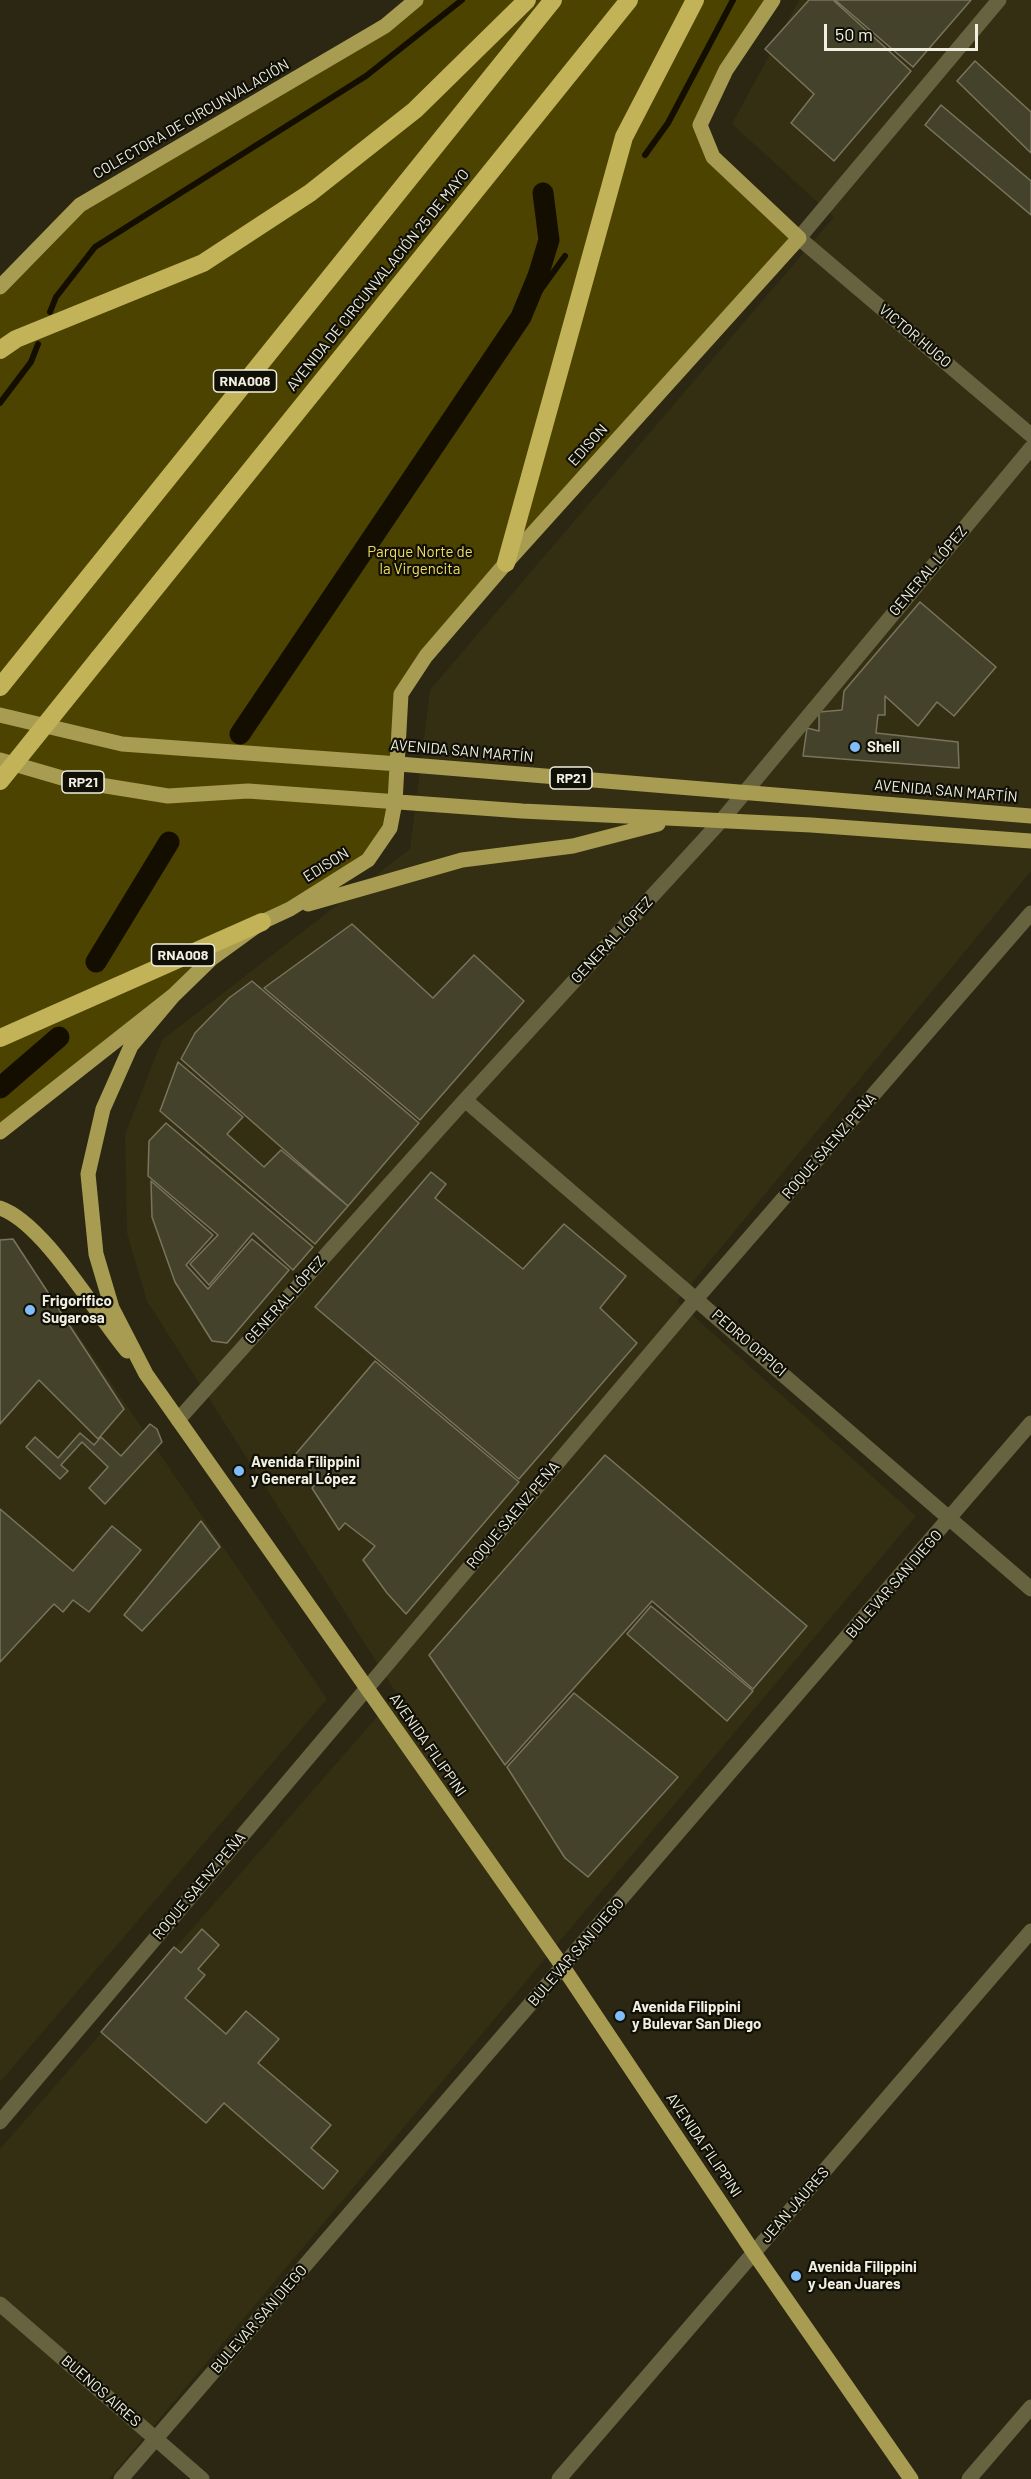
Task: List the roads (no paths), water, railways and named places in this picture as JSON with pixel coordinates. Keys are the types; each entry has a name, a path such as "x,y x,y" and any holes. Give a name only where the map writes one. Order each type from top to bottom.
{"highway":[{"path":"0,350 16,339 203,263 310,193 416,110 527,0"},
{"name":"AVENIDA DE CIRCUNVALACIÓN 25 DE MAYO","path":"0,781 457,210 629,0"},
{"path":"506,563 624,137 695,0"},
{"name":"RNA008","path":"0,687 551,3"},
{"name":"RNA008","path":"5,1036 262,921"}],"main road":[{"name":"COLECTORA DE CIRCUNVALACIÓN","path":"0,287 80,205 385,26 416,0"},
{"path":"773,0 726,70 700,125 712,157 799,238"},
{"name":"EDISON","path":"174,995 211,958 262,921 291,909 368,860 390,828 399,764 401,694 426,656 506,563 799,238"},
{"name":"AVENIDA SAN MARTÍN","path":"0,715 122,744 399,764 1031,816"},
{"name":"RP21","path":"0,760 69,780 168,796 248,791 673,820 722,821 1031,841"},
{"path":"291,909 462,860 573,846 673,820"},
{"path":"0,1132 174,995"},
{"name":"AVENIDA FILIPPINI","path":"174,995 131,1046 103,1109 88,1174 96,1254 112,1308 146,1374 563,1967 754,2253 911,2479"},
{"path":"0,1208 14,1213 46,1243 101,1319 146,1374"}],"street":[{"name":"EDISON","path":"799,238 999,0"},
{"name":"VICTOR HUGO","path":"799,238 1031,435"},
{"name":"GENERAL LÓPEZ","path":"178,1420 465,1100 722,821 1031,448"},
{"name":"ROQUE SAENZ PEÑA","path":"0,2122 697,1298 1031,913"},
{"name":"PEDRO OPPICI","path":"465,1100 697,1298 1031,1589"},
{"name":"BULEVAR SAN DIEGO","path":"121,2479 1031,1423"},
{"name":"JEAN JAURES","path":"559,2479 1031,1931"},
{"name":"BUENOS AIRES","path":"3,2314 202,2479"},
{"path":"969,2479 1031,2407"}],"waterway":[{"path":"50,312 56,297 95,247 366,76 462,0"},
{"path":"645,155 668,123 733,0"},
{"path":"240,734 521,317 538,276 549,240 543,193"},
{"path":"521,317 565,256"},
{"path":"0,403 31,362 38,344"},
{"path":"96,962 169,842"},
{"path":"0,1088 59,1037"}],"place":[{"name":"Shell","path":"855,747"},
{"name":"Frigorifico Sugarosa","path":"30,1310"},
{"name":"Avenida Filippini y General López","path":"239,1471"},
{"name":"Avenida Filippini y Bulevar San Diego","path":"620,2016"},
{"name":"Avenida Filippini y Jean Juares","path":"796,2276"}],"park label":[{"name":"Parque Norte de la Virgencita","path":"420,560"}]}
